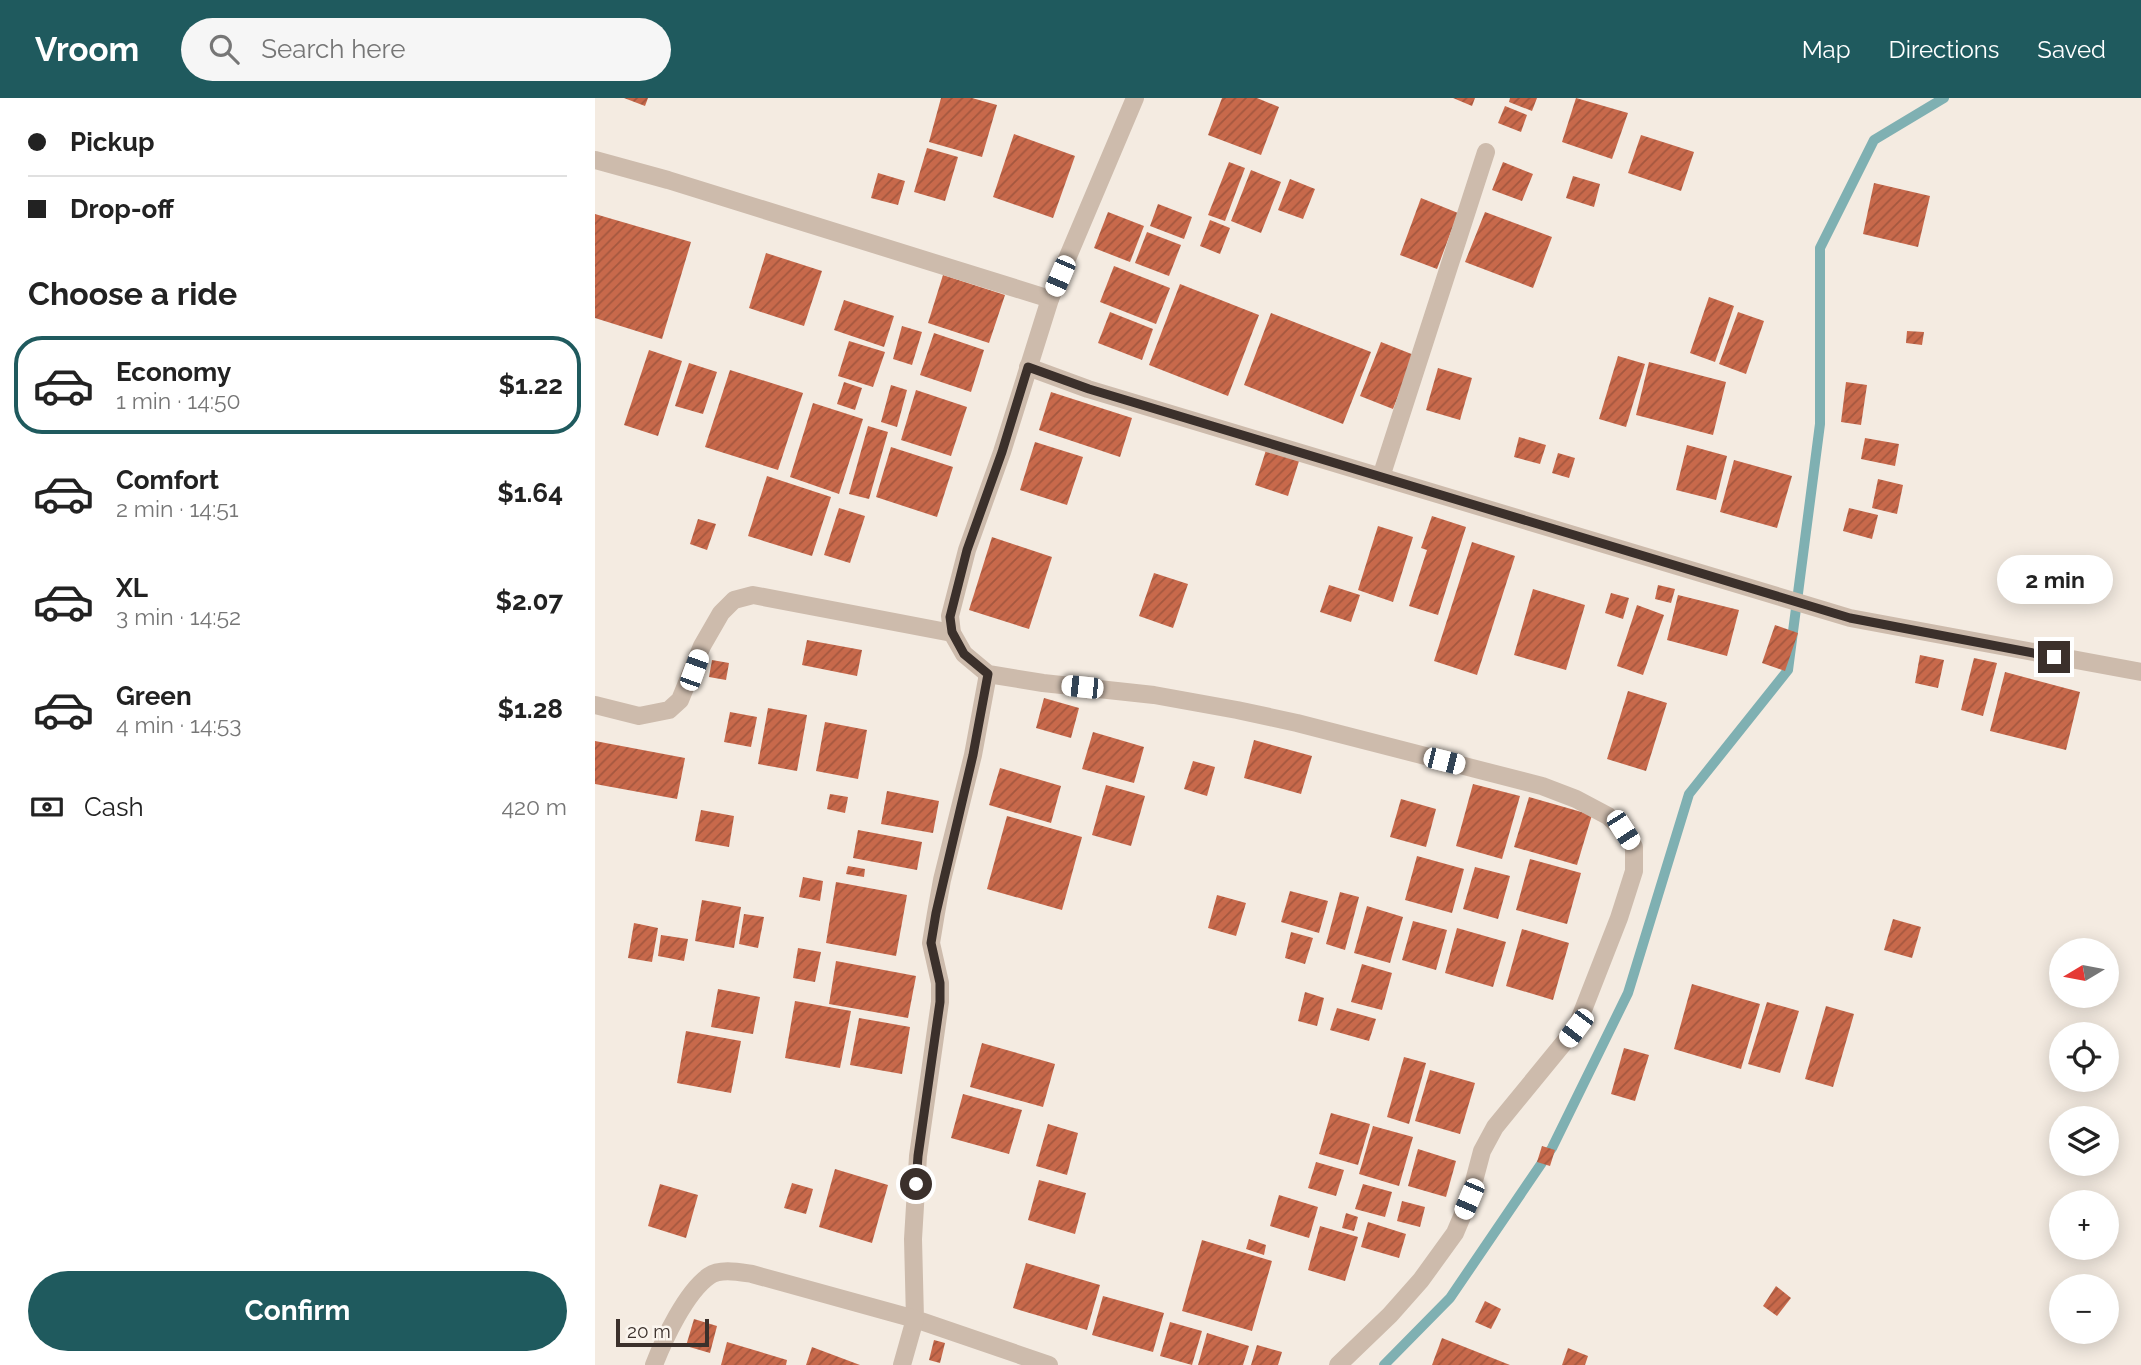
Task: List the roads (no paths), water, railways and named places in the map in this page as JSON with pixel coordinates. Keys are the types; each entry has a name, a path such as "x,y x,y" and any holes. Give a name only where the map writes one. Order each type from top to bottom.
{"street":[{"path":"1135,98 1050,299 1002,452 967,550 950,617 952,632 964,654 988,674 1154,695 1237,710 1542,786 1576,799 1608,816 1623,830 1634,847 1634,871 1576,1028 1495,1127 1482,1151 1465,1211 1455,1233 1439,1256 1390,1315 1338,1365"},
{"path":"1381,477 1486,152"},
{"path":"595,160 668,180 1050,299"},
{"path":"1028,367 1089,389 1850,618 2141,671"},
{"path":"595,705 639,716 669,710 680,700 702,646 721,613 734,600 754,595 952,632"},
{"path":"902,1365 915,1319 913,1239 918,1156 940,1002 940,983 931,943 942,880 968,778 988,674"},
{"path":"654,1365 674,1321 690,1297 710,1275 730,1271 752,1274 915,1319 1049,1365"}],"waterway":[{"path":"1384,1365 1450,1298 1552,1148 1628,993 1689,794 1788,670 1820,424 1820,248 1874,140 1944,98"}]}
